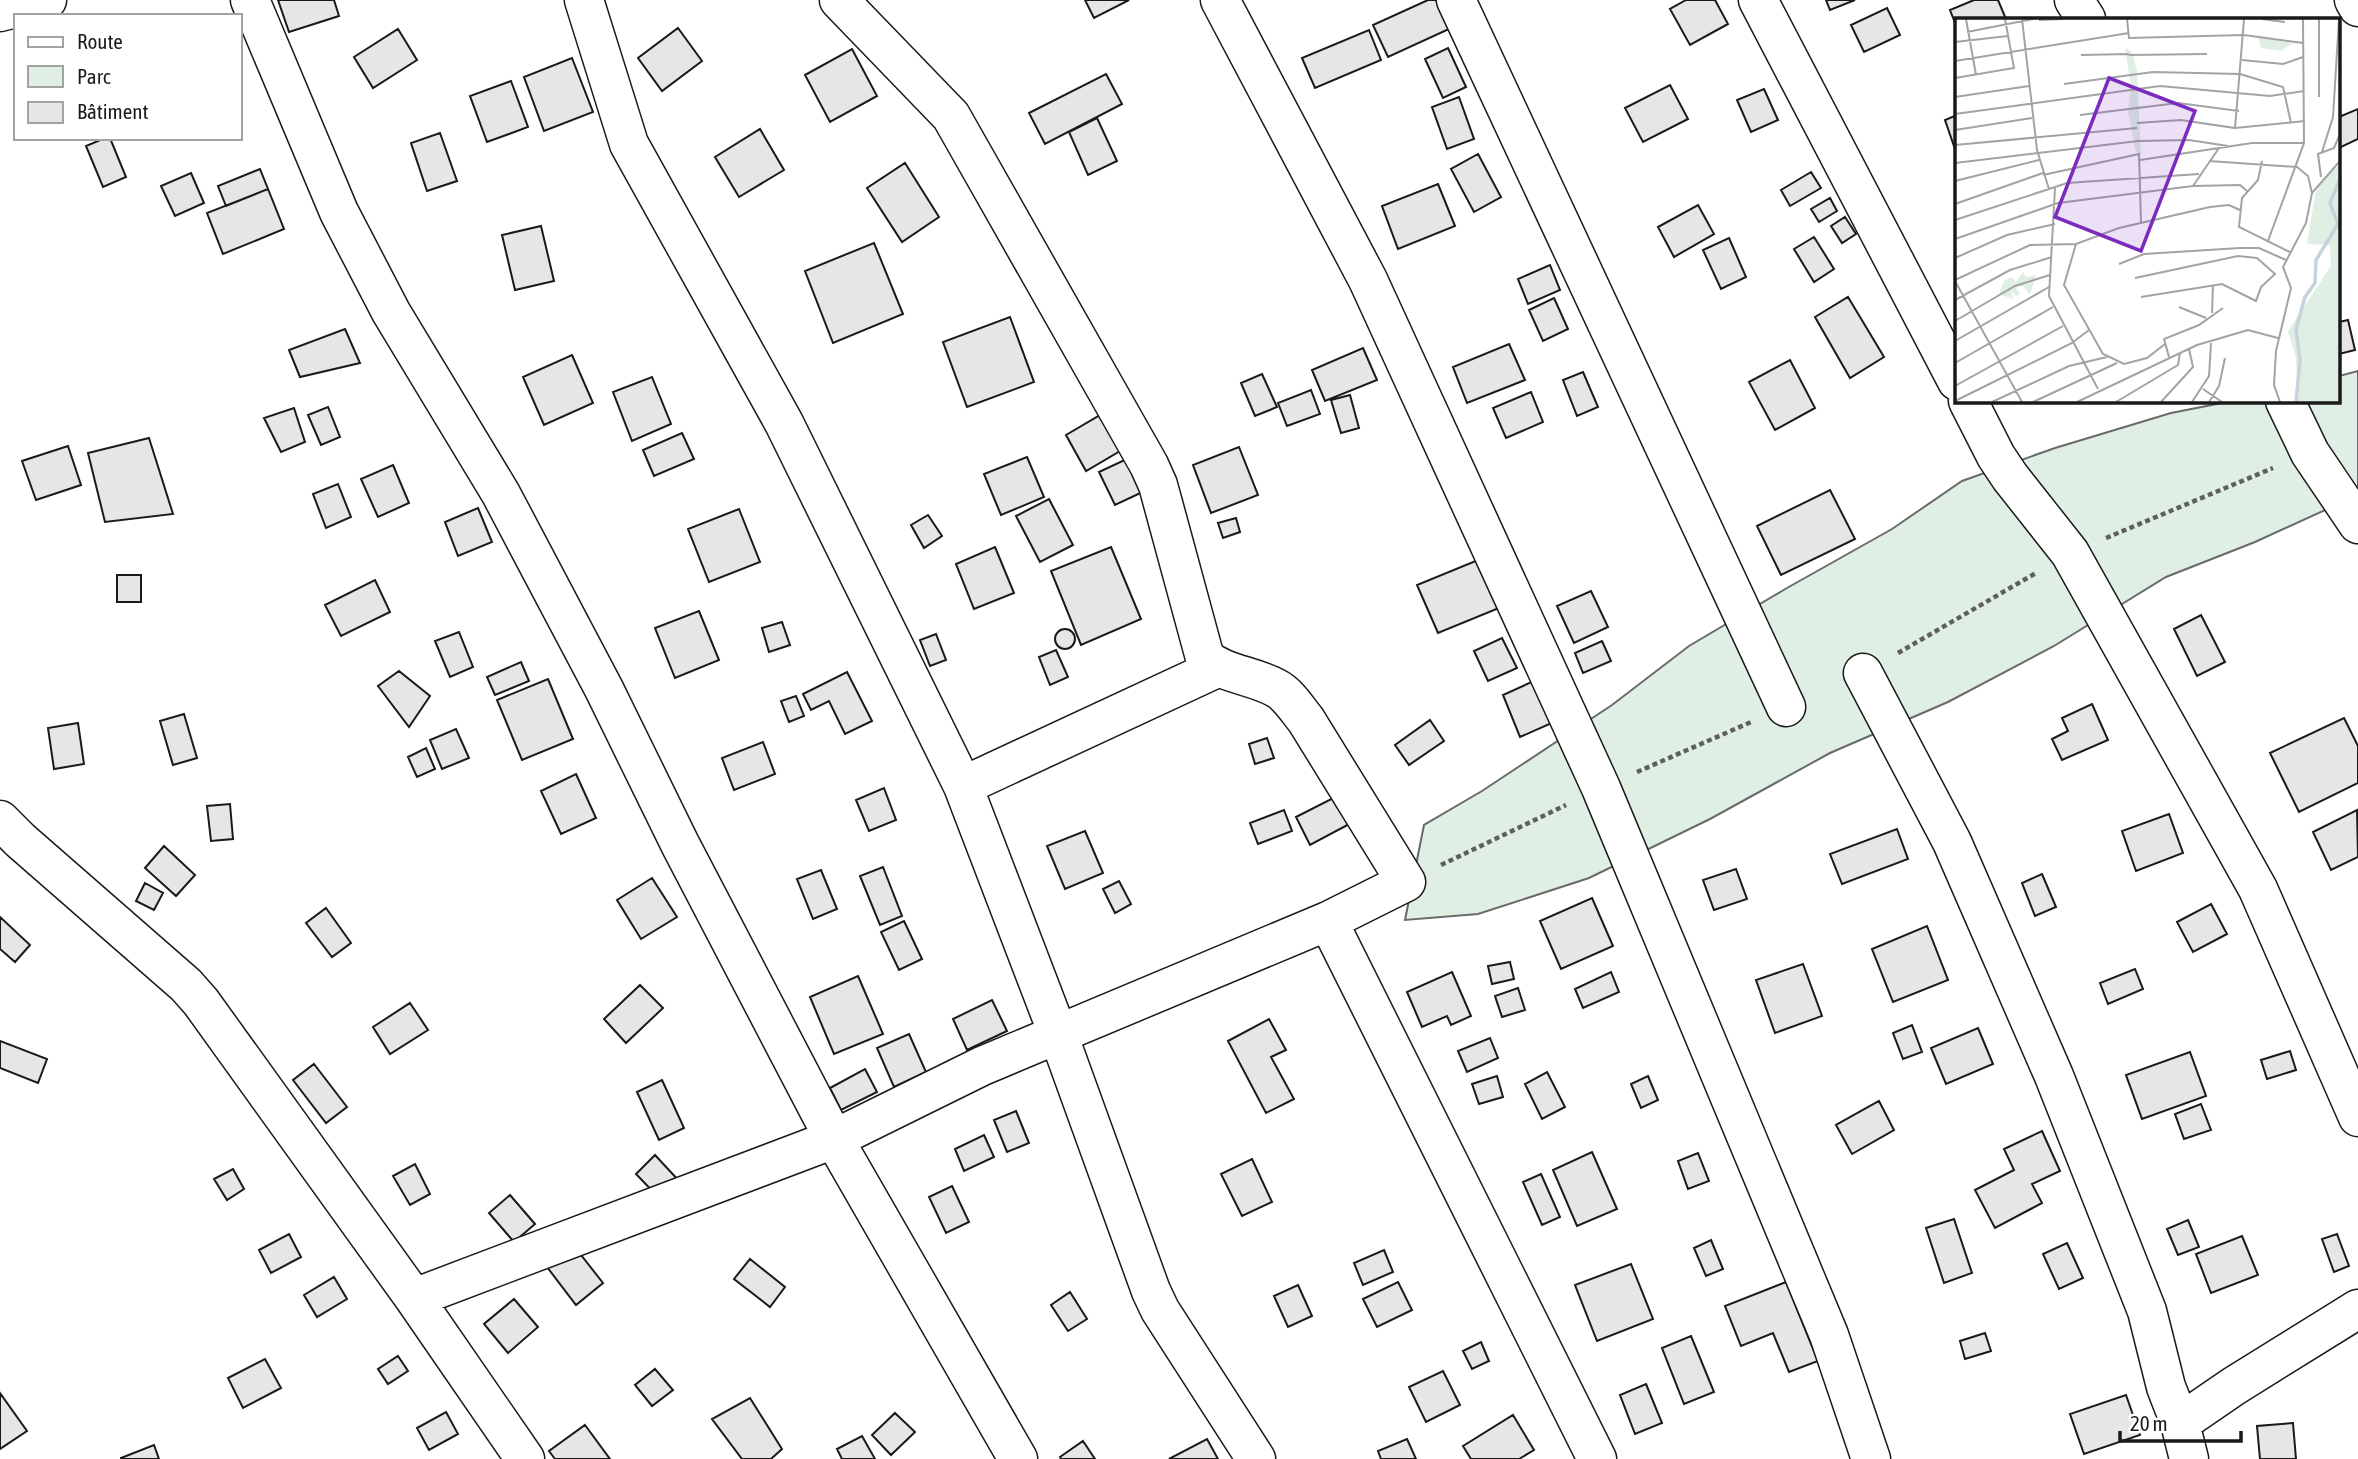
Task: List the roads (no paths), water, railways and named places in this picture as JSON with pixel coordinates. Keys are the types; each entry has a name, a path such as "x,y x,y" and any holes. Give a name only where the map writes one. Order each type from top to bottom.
{"street":[{"path":"0,12 47,0"},
{"path":"250,0 339,212 391,312 501,494 834,1139 1018,1459"},
{"path":"584,0 633,154 784,423 963,786 1058,1034 1151,1291 1160,1310 1256,1459"},
{"path":"414,1298 834,1139 982,1066 1328,921 1406,882 1306,720 1290,700 1277,688 1217,668 1205,658 1157,485 1149,465 951,116 839,0"},
{"path":"1220,0 1368,280 1601,788 1829,1335 1871,1459"},
{"path":"1456,0 1786,707"},
{"path":"1758,0 1955,377"},
{"path":"2074,0 2085,18"},
{"path":"2354,0 2358,8"},
{"path":"1969,402 2010,477 2070,553 2258,889 2358,1117"},
{"path":"2285,402 2310,453 2358,524"},
{"path":"963,786 1217,668"},
{"path":"1863,673 1952,842 2054,1076 2147,1311 2166,1387 2185,1441 2234,1385 2358,1309"},
{"path":"0,820 186,985 414,1298 525,1459"},
{"path":"1328,921 1597,1459"}]}
